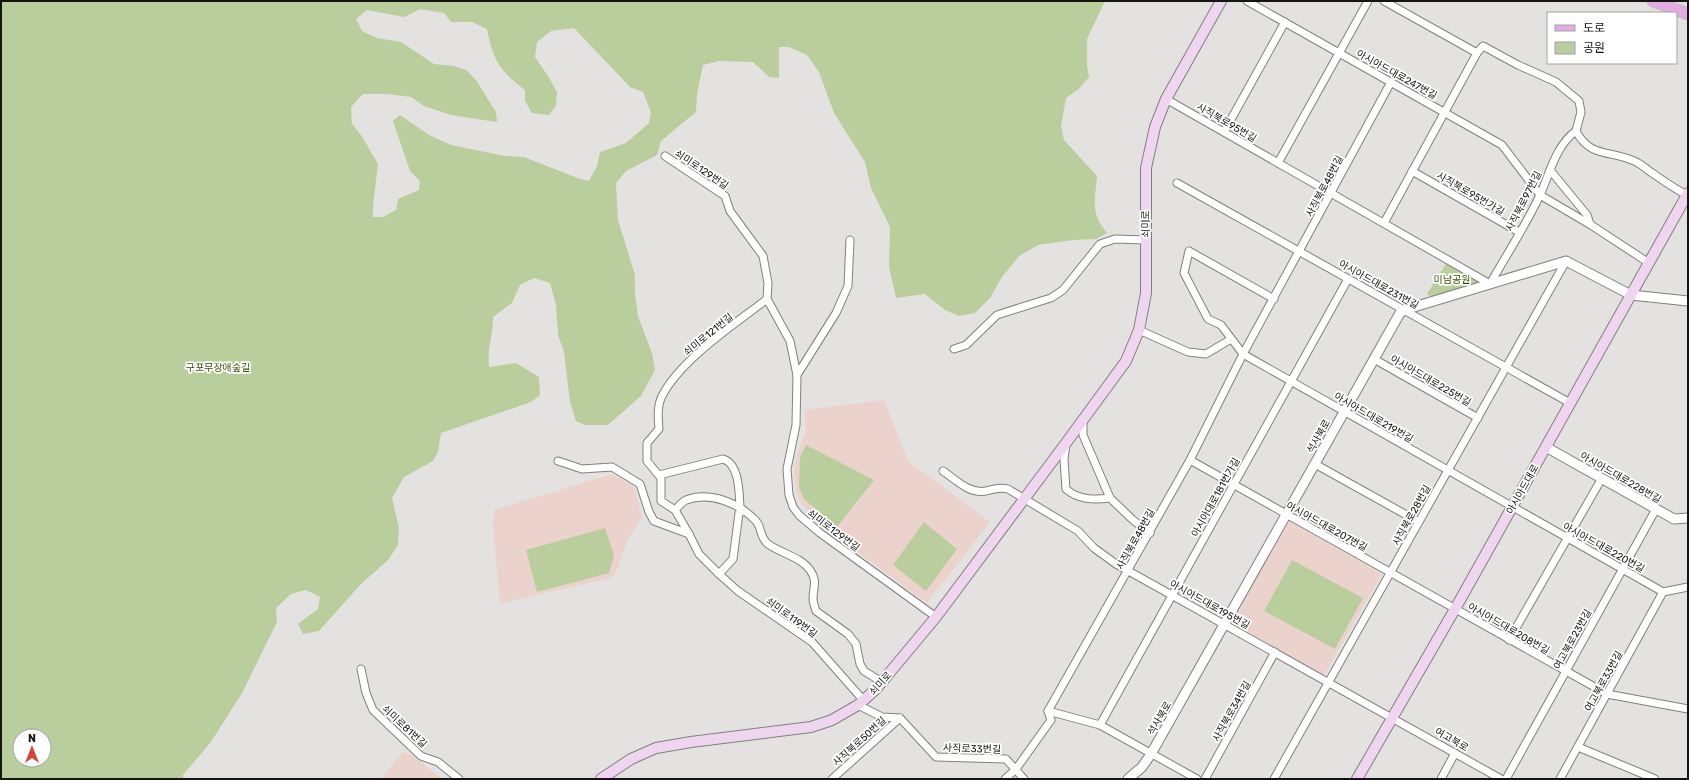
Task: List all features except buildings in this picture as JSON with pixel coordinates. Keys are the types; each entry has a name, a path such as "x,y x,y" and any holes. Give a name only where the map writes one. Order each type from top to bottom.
{"main road":[{"name":"쇠미로","path":"601,779 631,759 656,748 691,742 811,727 832,720 861,703 882,682 936,617 1126,360 1139,330 1146,292 1146,168 1155,128 1166,99 1221,1"},
{"path":"1653,1 1687,14"},
{"name":"아시아드대로","path":"1358,779 1687,197"}],"street":[{"name":"아시아드대로247번길","path":"1246,1 1502,145 1540,195 1649,263"},
{"path":"1278,163 1368,1"},
{"path":"1384,1 1477,53 1483,46 1518,66 1556,82 1579,101 1581,112 1576,131 1587,146 1597,152 1628,158 1639,163 1687,197"},
{"path":"1224,132 1284,22"},
{"name":"아시아드대로247번길","path":"1445,112 1477,53"},
{"name":"사직북로48번길","path":"1005,779 1016,769 1051,720 1048,711 1190,460 1244,354 1391,82"},
{"name":"사직북로95번길","path":"1166,99 1384,222 1490,284"},
{"path":"1384,222 1445,112"},
{"name":"사직북로97번길","path":"1490,284 1540,195 1550,170 1567,137 1576,131"},
{"name":"쇠미로129번길","path":"665,156 725,196 730,212 763,256 768,283 767,299 790,341 797,375 796,425 787,469 789,495 793,507 799,515 820,533 936,617"},
{"name":"아시아드대로247번길","path":"1550,170 1587,215 1590,225"},
{"name":"사직북로95번가길","path":"1412,171 1519,232"},
{"name":"아시아드대로231번길","path":"1177,183 1570,403"},
{"path":"954,349 966,345 997,315 1041,301 1056,294 1068,284 1100,244 1115,239 1145,240"},
{"path":"797,375 836,313 848,286 850,240"},
{"name":"아시아드대로219번길","path":"1274,299 1189,251 1184,273 1208,319 1221,325 1231,340 1244,354 1512,507"},
{"path":"1404,310 1566,261 1631,295 1688,301"},
{"name":"사직북로28번길","path":"1274,779 1566,261"},
{"name":"아시아대로181번가길","path":"1100,725 1348,279"},
{"name":"쇠미로121번길","path":"659,475 647,461 647,443 659,428 658,412 662,396 690,359 767,299"},
{"name":"석사북로","path":"1128,779 1142,767 1151,754 1400,313 1404,310"},
{"path":"1139,330 1188,352 1206,354 1231,340"},
{"name":"아시아드대로225번길","path":"1374,359 1478,418"},
{"path":"1083,420 1083,435 1110,498 1133,520 1150,533"},
{"path":"1066,443 1064,459 1066,489 1072,495 1086,499 1099,500 1110,498"},
{"name":"아시아드대로228번길","path":"1546,447 1674,519 1688,518"},
{"path":"719,574 733,559 739,512 741,509 739,481 733,468 727,460 723,459 659,475 661,478 661,501 675,510 684,501 699,497 716,498 741,509 757,522 763,540 810,569 816,582 813,599 816,611 848,634 856,644 860,664 864,671 882,682"},
{"name":"아시아드대로207번길","path":"1190,460 1454,609"},
{"path":"558,461 582,469 612,467 640,484 649,512 654,521 689,534"},
{"path":"1315,464 1419,522"},
{"name":"아시아드대로195번길","path":"943,471 969,489 981,491 1003,487 1008,489 1078,531 1094,548 1128,571 1393,717"},
{"path":"1509,640 1602,478"},
{"name":"아시아드대로220번길","path":"1512,507 1663,592"},
{"name":"여고북로23번길","path":"1506,779 1656,509"},
{"name":"쇠미로119번길","path":"675,510 699,554 738,591 812,642 861,703"},
{"path":"1663,592 1688,587"},
{"name":"여고북로33번길","path":"1560,779 1663,592"},
{"name":"아시아드대로208번길","path":"1454,609 1607,694 1688,709"},
{"name":"사직북로34번길","path":"1205,779 1275,652"},
{"name":"쇠미로81번길","path":"360,669 366,693 373,710 421,756 438,762 459,779"},
{"path":"861,703 882,717 900,718"},
{"path":"1048,711 1100,725 1197,779"},
{"name":"여고북로","path":"1393,717 1501,779"},
{"name":"사직로33번길","path":"900,718 936,757 1006,760 1024,779"},
{"name":"사직북로50번길","path":"832,779 900,718"},
{"path":"1578,747 1655,779"},
{"path":"1441,779 1455,753"}],"shaded area":[{"path":"884,400 908,461 990,522 927,603 840,539 801,504 796,491 794,472 797,454 806,430 804,410"},
{"path":"612,474 634,487 642,517 627,541 616,573 610,578 500,604 493,525 494,510"},
{"path":"1287,520 1382,574 1324,675 1234,625 1233,622"},
{"path":"403,752 412,755 442,779 381,779"}],"green space":[{"name":"구포무장애숲길","path":"1,1 1105,1 1087,39 1087,65 1089,77 1079,89 1066,98 1061,126 1064,140 1097,176 1095,200 1096,213 1107,233 1096,239 1073,240 1038,245 1019,256 1002,277 990,298 975,313 959,316 945,310 925,294 896,298 889,267 890,227 871,188 865,162 834,113 819,72 807,55 789,47 779,47 779,78 769,77 753,62 719,61 703,65 697,94 696,112 661,141 657,155 626,171 616,183 618,220 635,275 635,294 638,316 652,353 655,370 641,396 608,425 585,425 576,421 570,402 564,352 558,335 556,305 550,283 534,278 520,285 512,303 493,317 489,367 516,363 539,377 540,395 531,402 441,433 438,452 433,461 404,477 392,498 399,528 398,545 388,560 361,584 319,631 303,634 298,624 318,609 320,597 306,590 291,594 276,608 277,622 242,693 211,742 183,775 184,779 1,779","holes":["420,9 444,13 451,22 472,22 487,29 489,40 498,64 516,83 525,90 525,101 532,113 549,115 556,106 557,92 535,57 537,42 551,31 574,28 630,87 643,92 651,112 649,123 626,143 600,152 597,166 589,181 580,179 524,157 505,156 451,145 429,135 400,115 393,121 410,171 420,181 419,190 398,199 396,210 383,217 373,217 378,164 361,135 352,124 351,107 363,94 387,94 411,97 424,106 451,115 497,122 496,112 476,80 466,70 454,66 434,64 401,42 377,38 362,31 356,19 367,10 404,17"]},
{"name":"미남공원","path":"1447,262 1483,281 1432,298 1427,294"},
{"path":"806,445 874,480 837,527 804,499 799,487 800,457"},
{"path":"924,522 957,549 926,591 893,565"},
{"path":"605,528 614,555 609,573 537,592 526,550"},
{"path":"1292,560 1363,598 1335,649 1264,611"}]}
